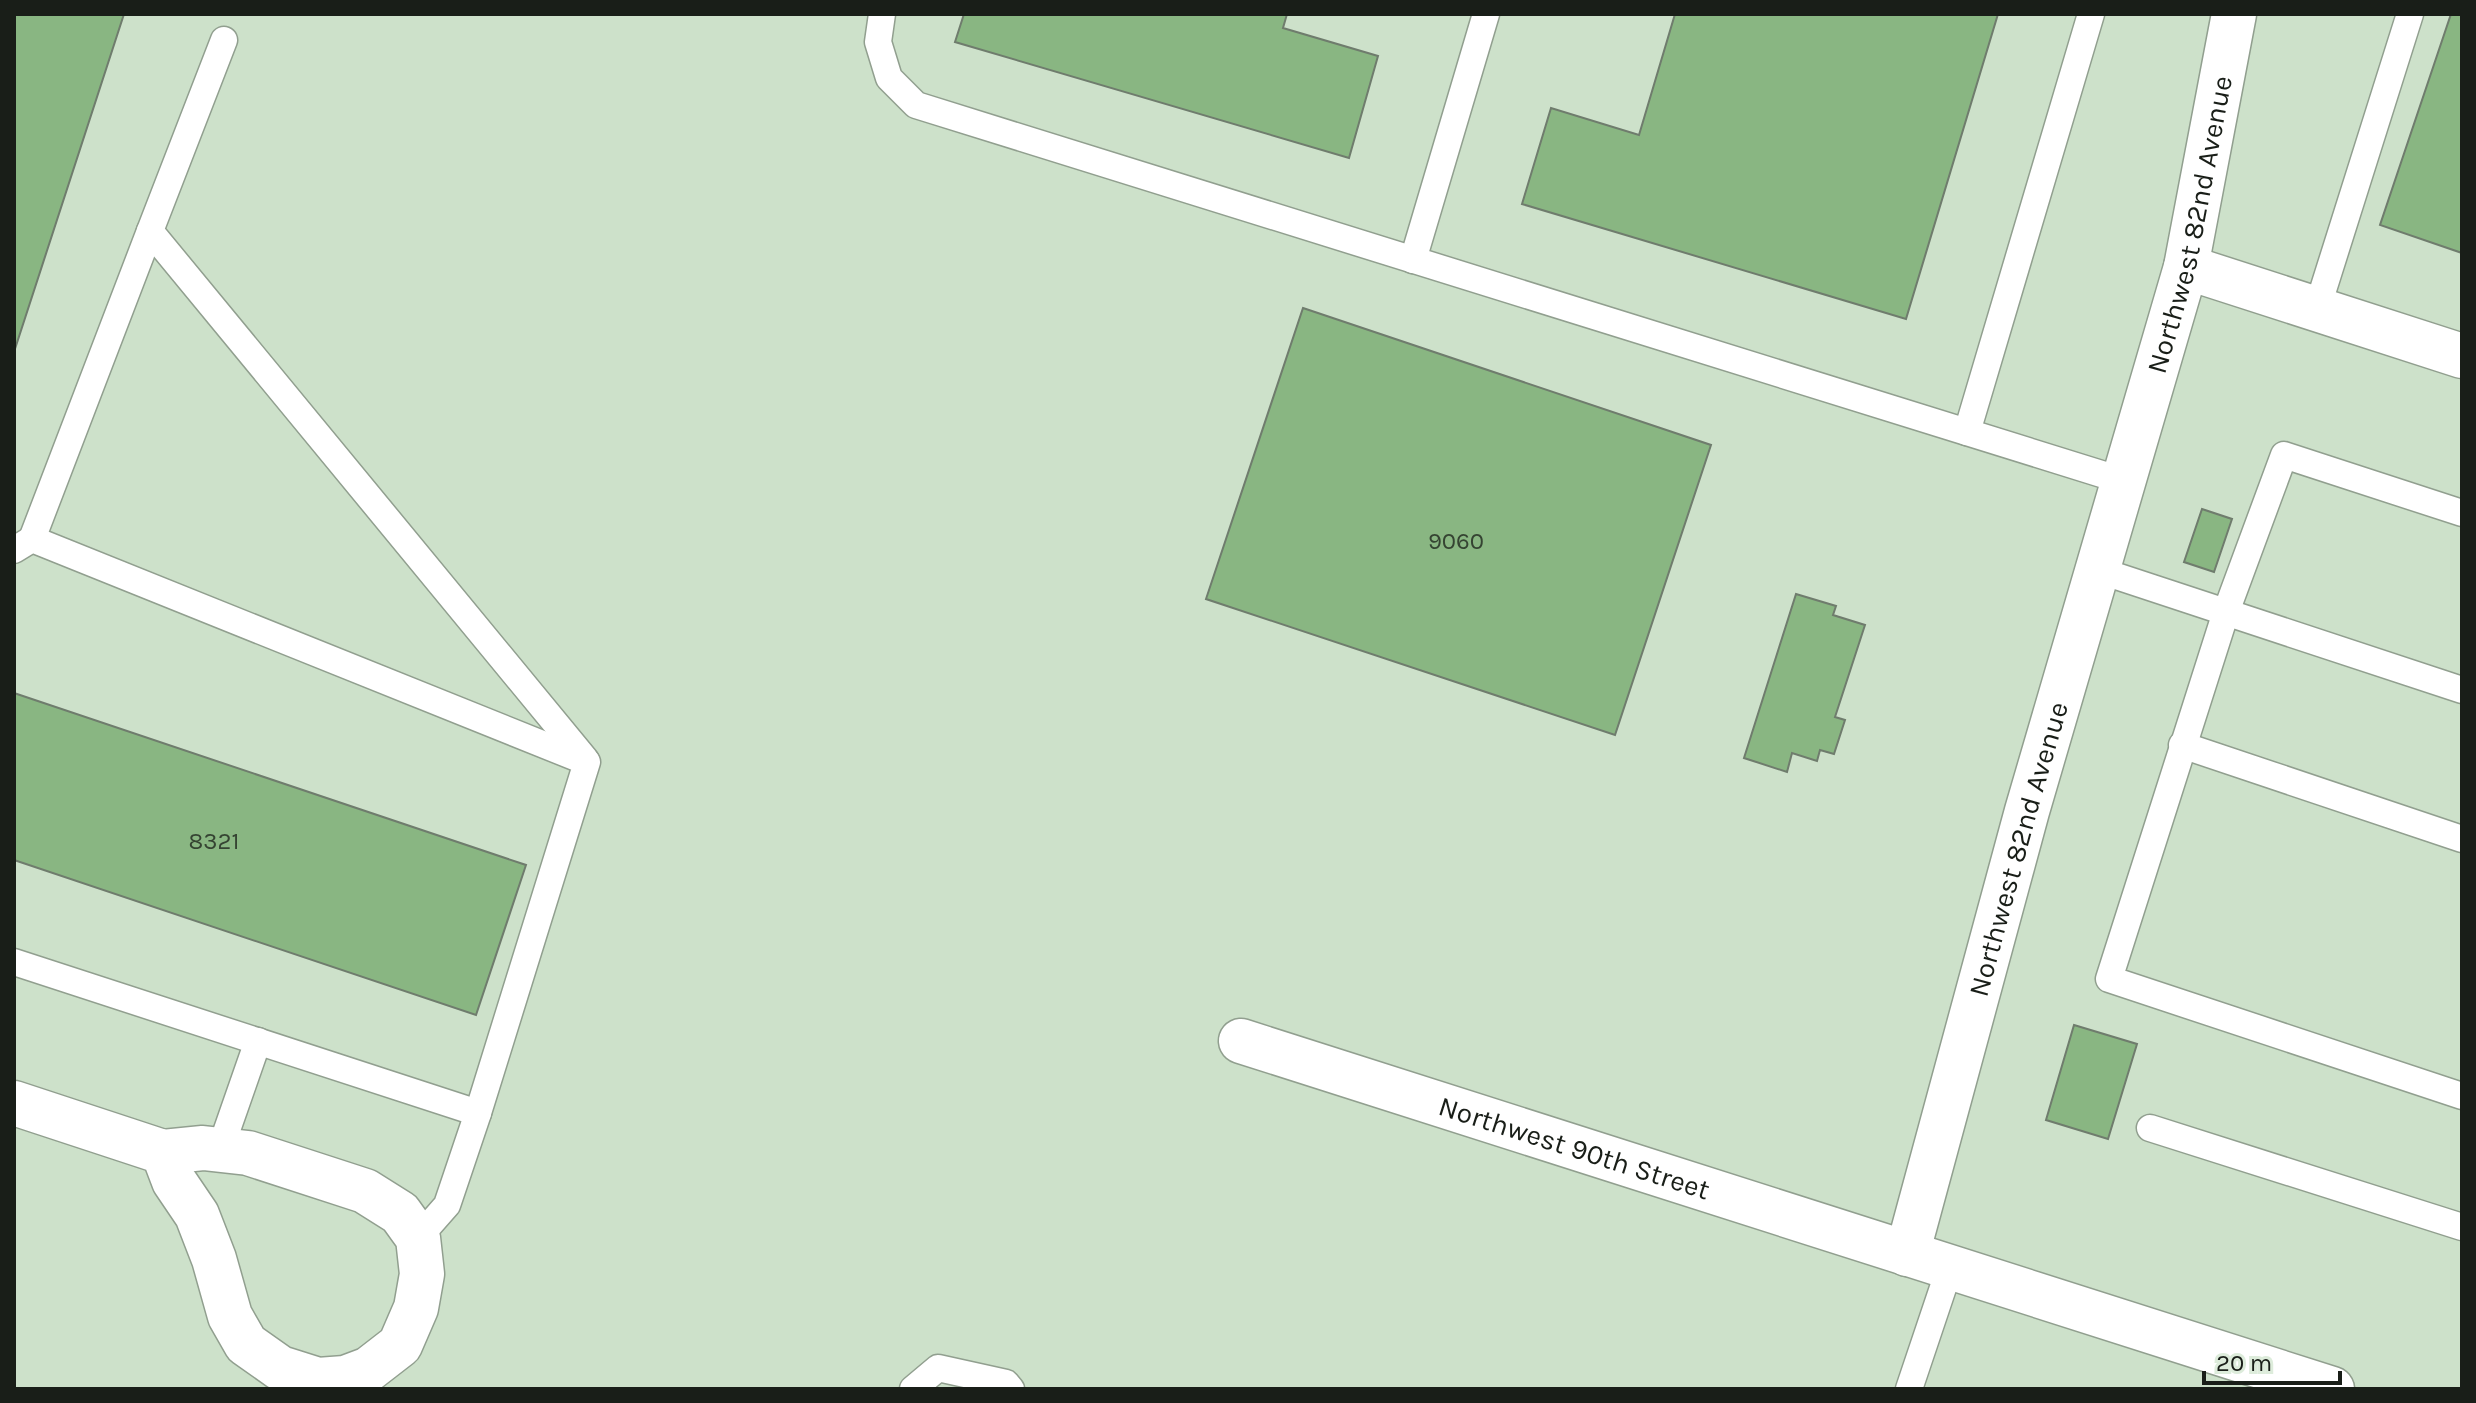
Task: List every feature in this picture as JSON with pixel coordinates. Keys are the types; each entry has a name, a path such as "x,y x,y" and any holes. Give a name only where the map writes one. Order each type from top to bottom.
{"street":[{"name":"Northwest 82nd Avenue","path":"1907,1254 2027,811 2186,267 2234,14"},
{"path":"2186,267 2462,356"},
{"name":"Northwest 90th Street","path":"1241,1041 1907,1254"},
{"path":"14,1103 163,1152 203,1148 248,1153 365,1191 400,1213 418,1238 422,1274 416,1308 400,1345 369,1369 345,1378 318,1380 280,1368 246,1344 230,1316 214,1259 197,1215 174,1181 163,1152"},
{"path":"1907,1254 2325,1388"}],"lane":[{"path":"882,14 878,42 889,78 916,105 2124,481"},
{"path":"1413,260 1486,14"},
{"path":"1967,432 2091,14"},
{"path":"2317,309 2410,14"},
{"path":"224,40 23,544 587,762"},
{"path":"150,231 587,762"},
{"path":"2462,513 2284,455 2226,612 2109,979 2462,1096"},
{"path":"2098,570 2462,690"},
{"path":"2182,745 2462,839"},
{"path":"418,1238 447,1205 587,762"},
{"path":"14,962 478,1113"},
{"path":"220,1150 258,1041"},
{"path":"2150,1128 2462,1227"},
{"path":"1909,1389 1950,1267"},
{"path":"913,1389 938,1368 1006,1383 1011,1389"}],"shaded area":[{"path":"14,14 2462,14 2462,1389 14,1389"}],"building":[{"path":"14,14 124,14 14,352"},
{"path":"964,14 1287,14 1283,28 1378,56 1349,158 955,42"},
{"path":"1675,14 1998,14 1906,319 1522,204 1551,108 1639,135"},
{"path":"2451,14 2462,14 2462,253 2380,225"},
{"path":"1303,308 1711,445 1615,735 1206,599"},
{"path":"2202,509 2232,519 2214,572 2184,562"},
{"path":"1796,594 1836,606 1833,615 1865,625 1835,717 1845,720 1834,754 1820,750 1817,761 1792,753 1787,772 1744,758"},
{"path":"14,693 526,865 476,1015 14,860"},
{"path":"2074,1025 2137,1044 2108,1139 2046,1120"}]}
